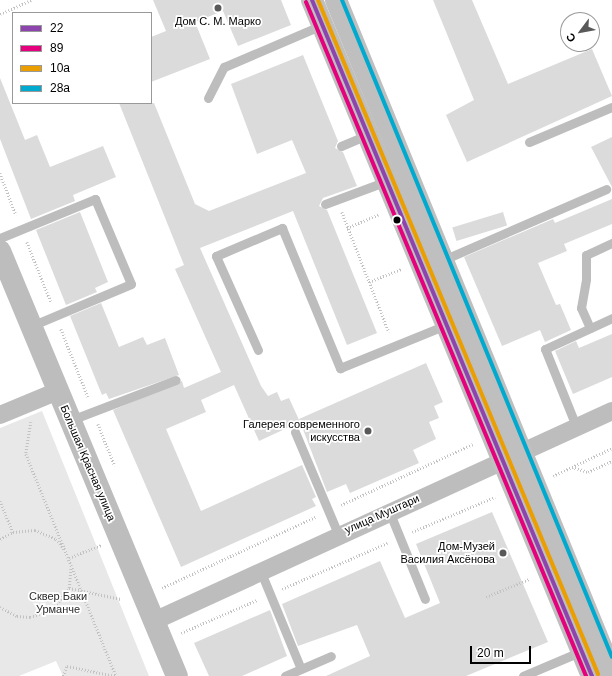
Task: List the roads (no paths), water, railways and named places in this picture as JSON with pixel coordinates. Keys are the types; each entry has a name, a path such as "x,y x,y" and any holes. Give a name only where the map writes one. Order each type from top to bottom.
{"main road":[{"path":"312,0 592,676"},
{"path":"336,0 612,673"}],"street":[{"name":"Большая Красная улица","path":"0,250 177,676"},
{"path":"0,415 58,392"},
{"name":"улица Муштари","path":"154,620 338,534 612,411"}],"lane":[{"path":"208,98 224,67 322,25"},
{"path":"530,142 612,107"},
{"path":"341,146 367,135"},
{"path":"325,204 387,181"},
{"path":"443,260 606,189"},
{"path":"0,238 95,199 131,284 31,326"},
{"path":"258,350 216,256 282,228 337,370 446,325"},
{"path":"590,328 581,308 586,279 586,255 612,243"},
{"path":"576,426 545,349 612,318"},
{"path":"70,420 176,380"},
{"path":"295,432 338,534"},
{"path":"389,511 425,598"},
{"path":"260,570 301,669"},
{"path":"523,676 582,651"},
{"path":"285,676 331,656"}],"place":[{"name":"Дом С. М. Марко","path":"218,8"},
{"name":"Галерея современного искусства","path":"368,431"},
{"name":"Дом-Музей Василия Аксёнова","path":"503,553"}],"park label":[{"name":"Сквер Баки Урманче","path":"58,603"}]}
